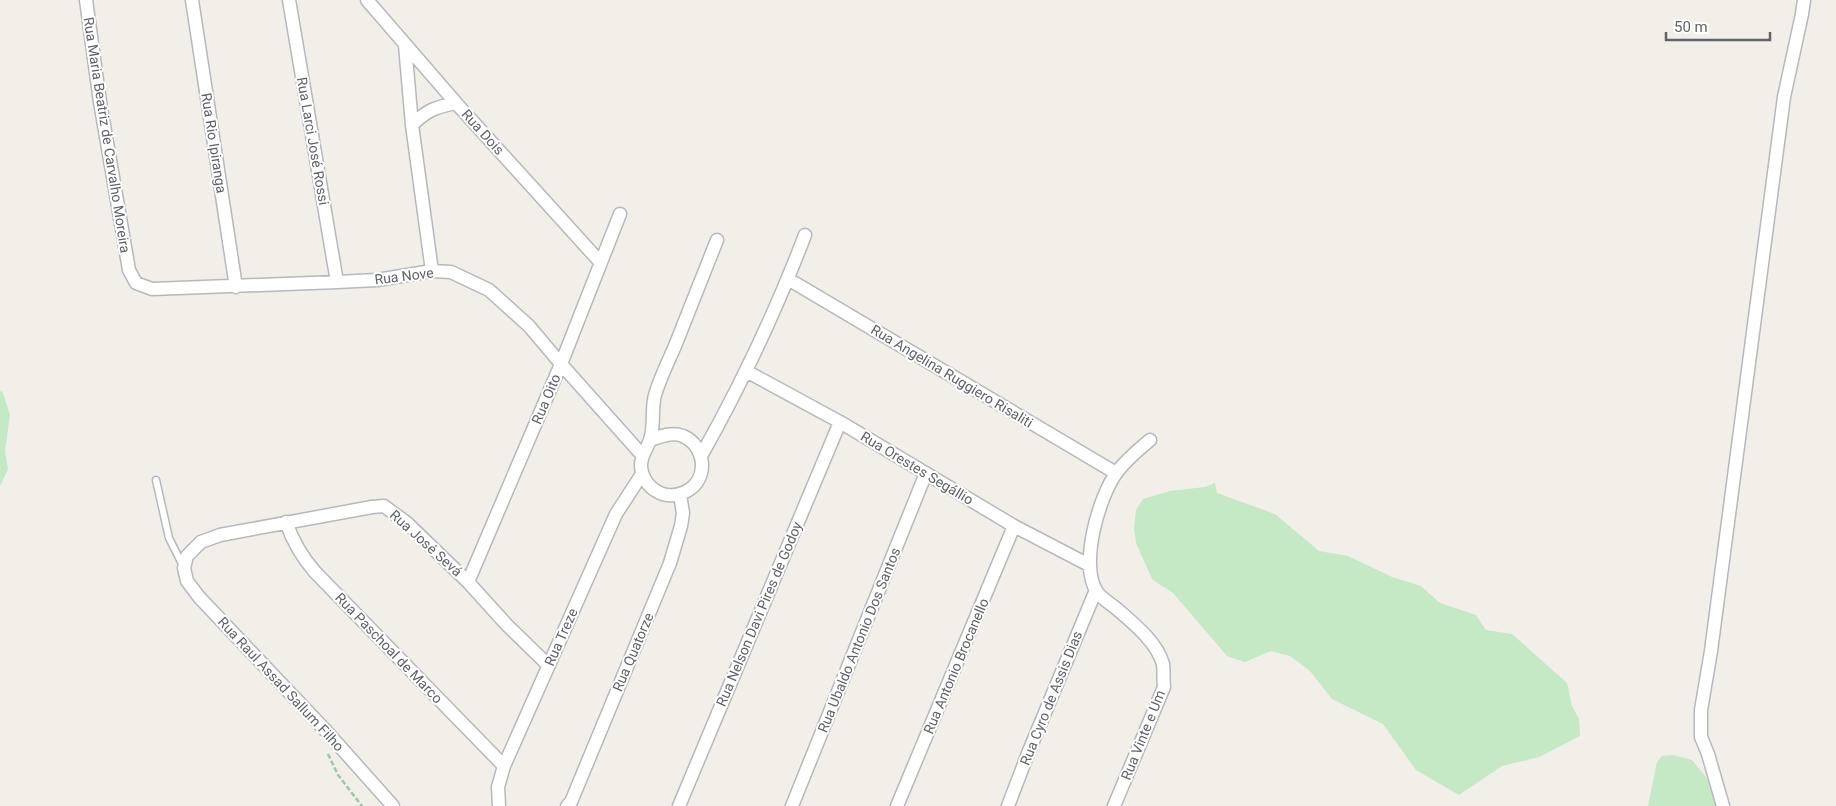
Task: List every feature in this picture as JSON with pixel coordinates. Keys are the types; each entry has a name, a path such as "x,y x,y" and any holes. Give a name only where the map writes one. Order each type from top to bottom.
{"street":[{"name":"Rua Maria Beatriz de Carvalho Moreira","path":"86,0 100,102 129,270"},
{"name":"Rua Rio Ipiranga","path":"192,0 236,287"},
{"name":"Rua Larci José Rossi","path":"289,0 337,282"},
{"name":"Rua Dois","path":"366,0 456,103 601,262"},
{"path":"1723,806 1708,754 1701,737 1701,710 1712,641 1784,97 1804,0"},
{"path":"405,45 412,125 432,271"},
{"path":"412,125 423,114 435,108 456,103"},
{"name":"Rua Oito","path":"468,582 561,364 620,214"},
{"path":"701,456 746,371 788,279 805,235"},
{"path":"650,440 669,434 683,436 694,444 701,456 702,468 699,479 691,489 680,494 668,496 657,492 647,484 640,464 642,454 650,440 655,396 717,240"},
{"name":"Rua Nove","path":"129,270 136,283 152,289 377,280 432,271 451,272 488,290 529,326 642,454"},
{"name":"Rua Angelina Ruggiero Risaliti","path":"788,279 1116,473"},
{"name":"Rua Orestes Segállio","path":"746,371 840,422 1014,526 1089,565"},
{"name":"Rua Nelson Davi Pires de Godoy","path":"679,806 840,422"},
{"path":"1096,590 1089,565 1093,530 1107,490 1126,460 1150,440"},
{"name":"Rua Ubaldo Antonio Dos Santos","path":"792,806 926,473"},
{"name":"Rua Treze","path":"499,806 498,788 504,766 616,514 642,474"},
{"name":"Rua Quatorze","path":"571,805 670,563 683,514 680,494"},
{"name":"Rua José Sevá","path":"186,562 201,542 220,535 372,506 384,506 407,523 468,582 506,624 548,665"},
{"name":"Rua Paschoal de Marco","path":"286,522 292,540 315,572 504,766"},
{"name":"Rua Antonio Brocanello","path":"897,806 1014,526"},
{"name":"Rua Raul Assad Sallum Filho","path":"186,562 187,581 199,597 327,732 393,806"},
{"name":"Rua Cyro de Assis Dias","path":"1008,806 1028,751 1096,590"},
{"name":"Rua Vinte e Um","path":"1096,590 1142,633 1159,653 1163,666 1164,687 1114,806"}],"lane":[{"path":"156,480 169,538 186,562"}],"path":[{"path":"327,732 328,757 338,775 362,806"}],"green space":[{"path":"2,390 10,415 5,451 8,469 0,486 0,392"},
{"path":"1215,483 1217,493 1275,514 1319,551 1348,556 1392,577 1421,586 1440,603 1476,615 1486,630 1512,634 1567,683 1572,706 1579,719 1580,736 1539,757 1502,766 1459,795 1416,770 1383,724 1332,699 1310,671 1290,656 1271,651 1245,662 1227,656 1173,593 1152,579 1136,543 1134,528 1136,510 1143,499 1170,491 1205,487"},
{"path":"1673,755 1692,760 1706,777 1718,806 1648,806 1657,762 1662,756"}]}
